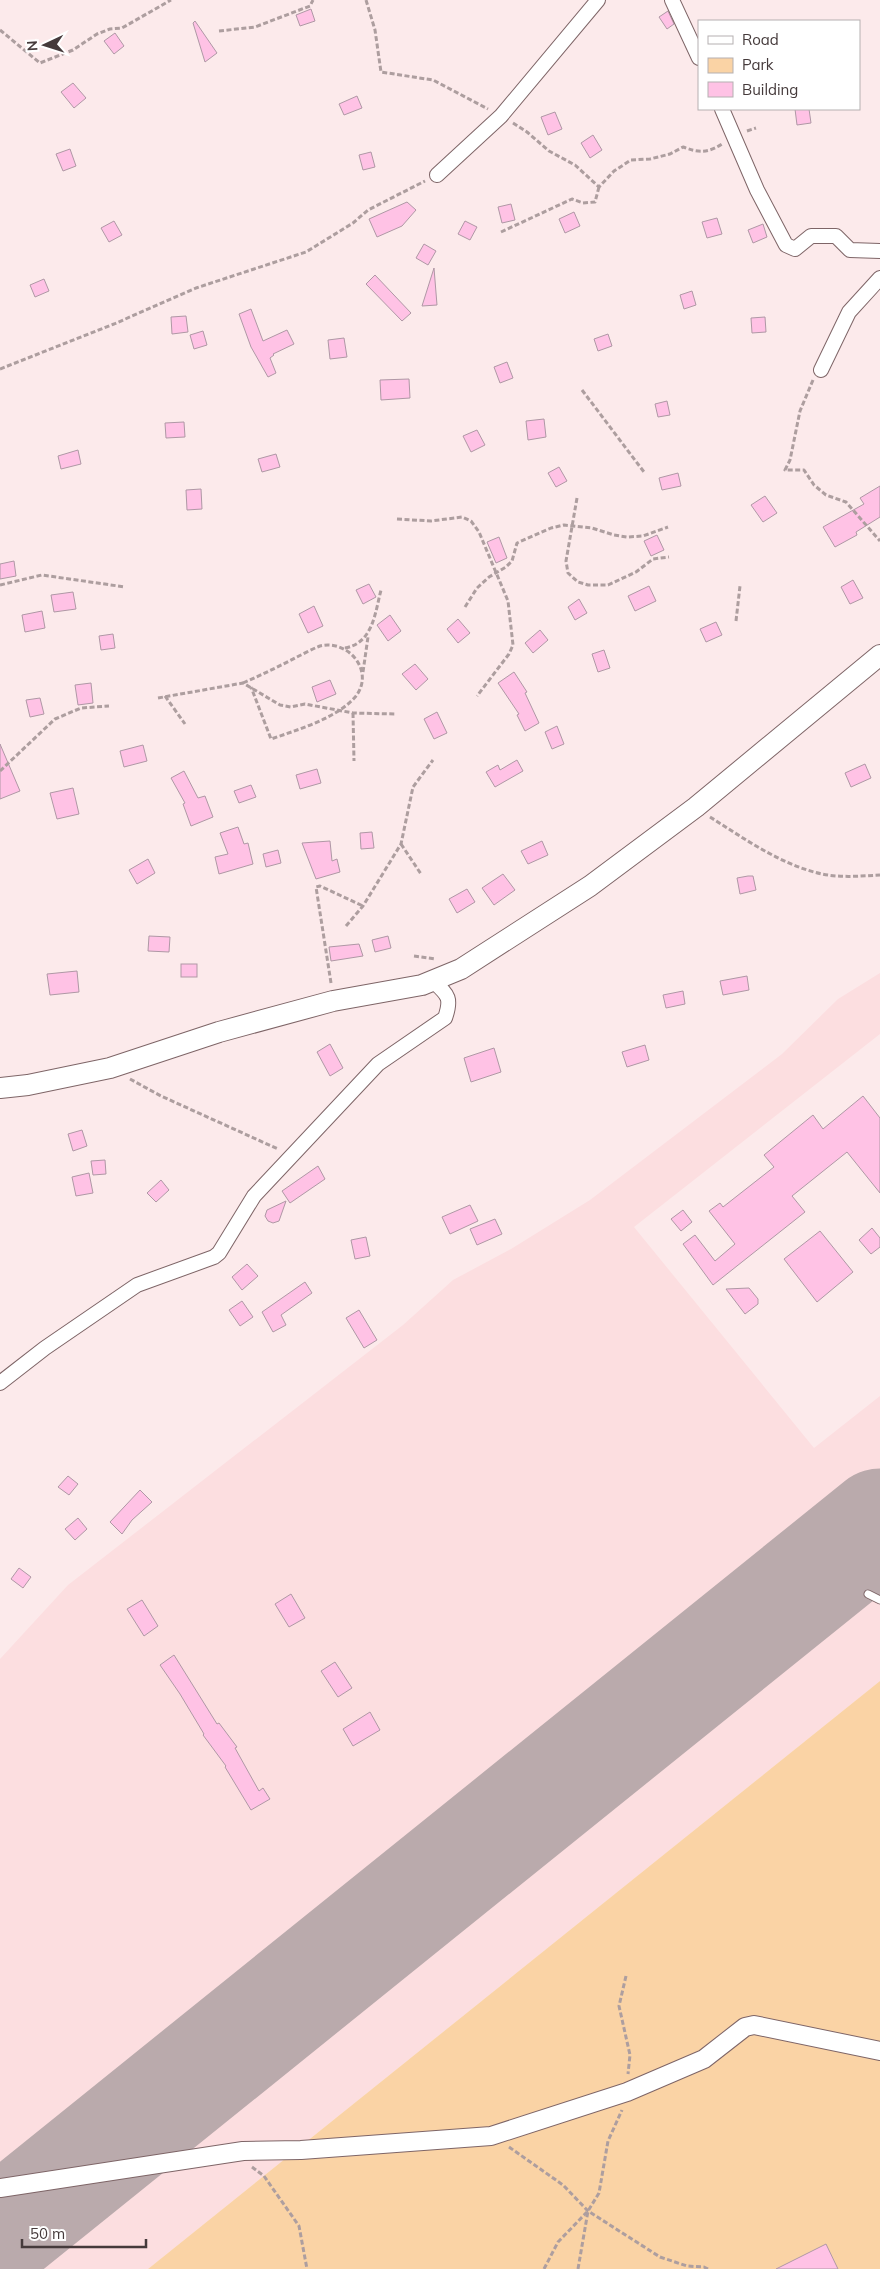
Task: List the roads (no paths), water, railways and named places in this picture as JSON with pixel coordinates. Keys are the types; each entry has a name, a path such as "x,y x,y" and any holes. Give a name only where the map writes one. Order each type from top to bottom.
{"main road":[{"path":"0,1088 28,1085 110,1068 219,1032 333,1001 434,982 461,969 590,886 696,807 880,655"}],"street":[{"path":"437,176 501,116 598,0"},
{"path":"672,0 698,56"},
{"path":"722,110 757,190 786,245 794,249 811,236 836,236 850,250 880,251"},
{"path":"821,370 849,312 880,278"},
{"path":"0,1383 45,1348 137,1285 214,1257 219,1253 248,1204 378,1064 445,1018 449,1006 448,994 434,982"},
{"path":"0,2188 243,2151 301,2150 491,2136 627,2092 704,2059 745,2027 754,2025 880,2051"}],"lane":[{"path":"868,1594 880,1600"}]}
